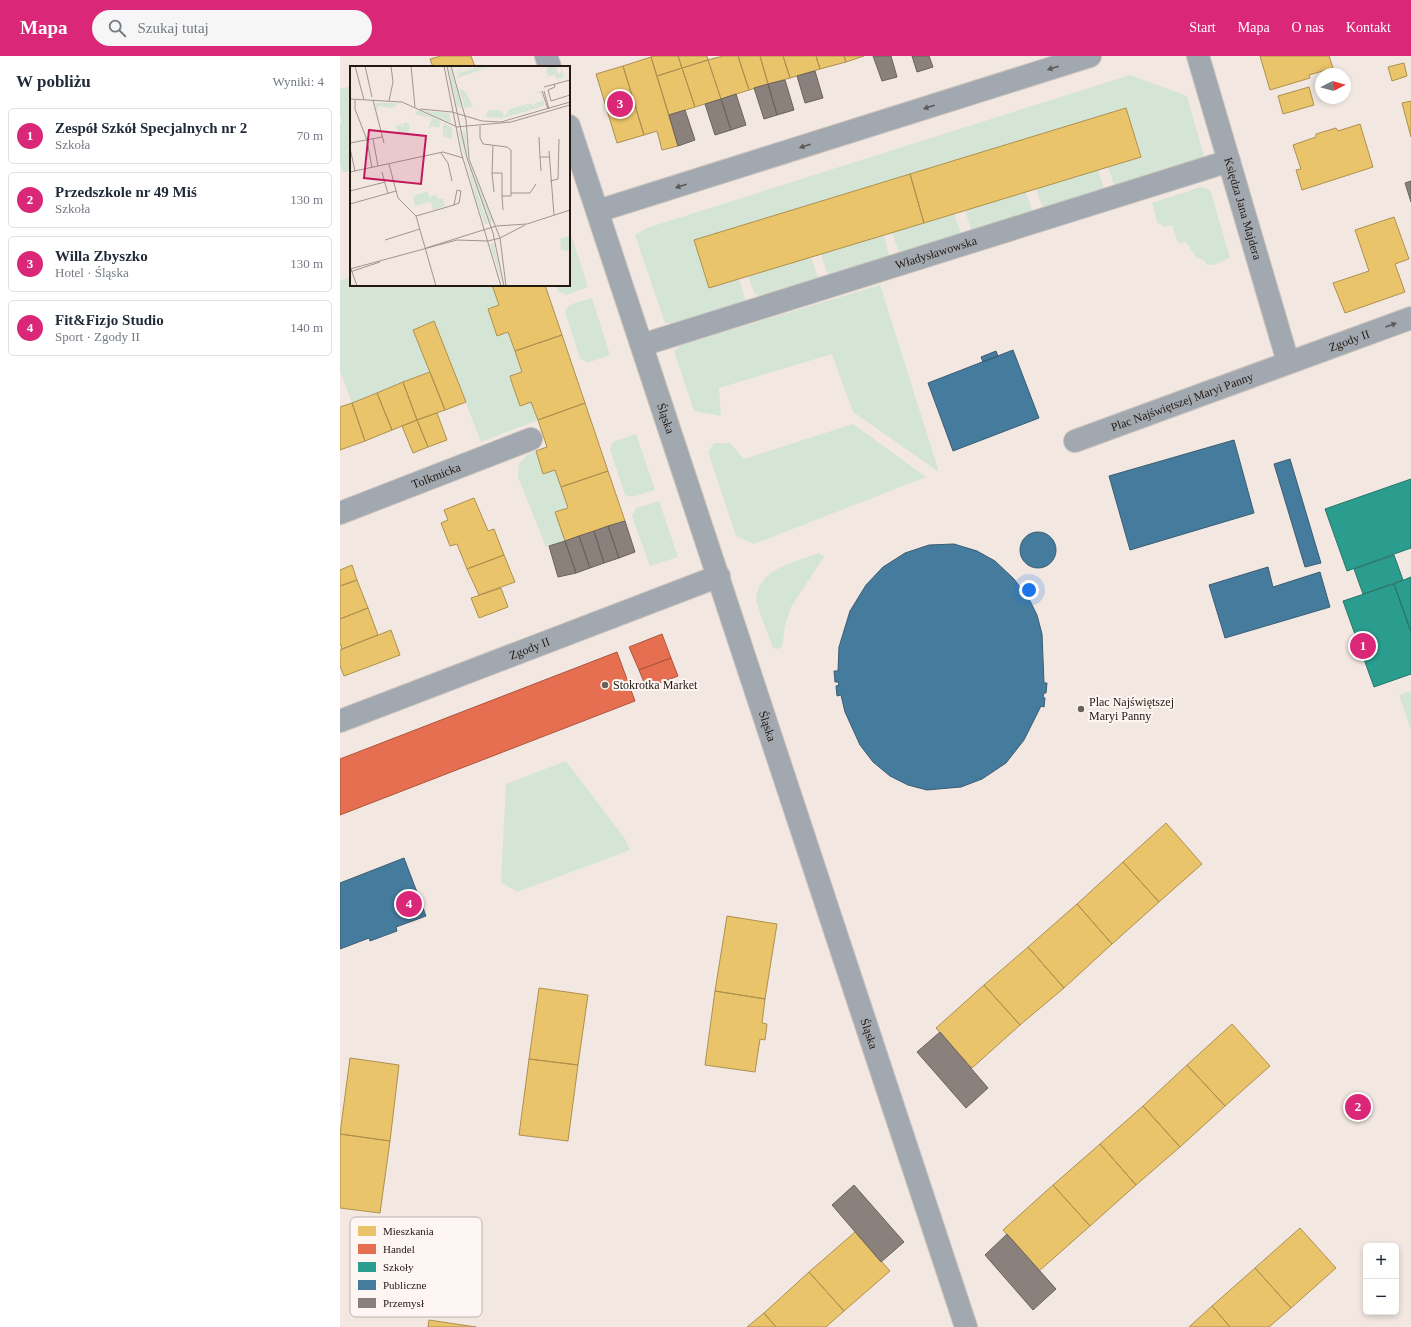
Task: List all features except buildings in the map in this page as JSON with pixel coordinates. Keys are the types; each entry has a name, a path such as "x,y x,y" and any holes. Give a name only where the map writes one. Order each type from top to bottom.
{"street":[{"path":"546,56 550,66"},
{"path":"598,211 1090,56"},
{"name":"Księdza Jana Majdera","path":"1198,56 1288,362"},
{"name":"Śląska","path":"570,129 966,1327"},
{"name":"Władysławowska","path":"642,345 1229,161"},
{"name":"Zgody II","path":"1288,362 1411,318"},
{"name":"Plac Najświętszej Maryi Panny","path":"1075,441 1288,362"},
{"name":"Tolkmicka","path":"340,513 531,439"},
{"name":"Zgody II","path":"340,721 719,576"}],"green space":[{"path":"1130,75 1187,96 1205,160 1115,188 1108,167 1141,157 1126,109 695,240 709,287 739,279 745,298 743,302 673,323 665,323 635,235 647,228"},
{"path":"350,86 350,170 343,173 340,163 340,123 342,122 340,115 340,89"},
{"path":"1098,170 1104,188 1102,191 1046,209 1042,206 1036,189"},
{"path":"1201,187 1206,188 1211,192 1230,258 1213,265 1207,265 1205,261 1196,257 1186,242 1178,243 1172,225 1164,227 1157,222 1152,203"},
{"path":"1026,192 1032,210 1031,214 972,233 965,210"},
{"path":"954,214 961,233 958,236 903,254 898,250 892,232"},
{"path":"570,231 588,287 566,295 558,291 556,286 570,286"},
{"path":"884,235 889,255 886,257 832,274 827,273 821,254"},
{"path":"811,257 818,278 758,296 754,293 748,276"},
{"path":"350,277 350,286 493,286 499,305 488,309 497,336 508,332 522,372 510,376 511,380 520,406 531,402 538,420 481,442 434,321 413,330 430,372 352,403 340,371 340,281"},
{"path":"880,285 939,472 853,412 832,354 719,388 721,416 694,411 674,351 681,345"},
{"path":"592,298 610,355 587,363 580,358 565,312 569,305"},
{"path":"853,424 926,477 754,544 736,536 708,452 714,443 730,443 744,459"},
{"path":"636,434 655,490 632,497 625,495 610,449 613,442"},
{"path":"536,451 543,473 555,470 568,508 555,512 565,541 546,547 518,477 519,464 527,455"},
{"path":"659,501 678,557 650,566 632,516 636,508"},
{"path":"819,553 824,557 791,607 785,626 782,647 778,649 773,648 756,598 759,588 771,573 790,563"},
{"path":"1411,691 1411,730 1399,695"},
{"path":"566,761 625,839 630,850 517,892 501,882 506,784"}],"place":[{"name":"Willa Zbyszko","path":"620,104"},
{"name":"Zespół Szkół Specjalnych nr 2","path":"1363,646"},
{"name":"Stokrotka Market","path":"605,685"},
{"name":"Plac Najświętszej Maryi Panny","path":"1081,709"},
{"name":"Fit&Fizjo Studio","path":"409,904"},
{"name":"Przedszkole nr 49 Miś","path":"1358,1107"}]}
